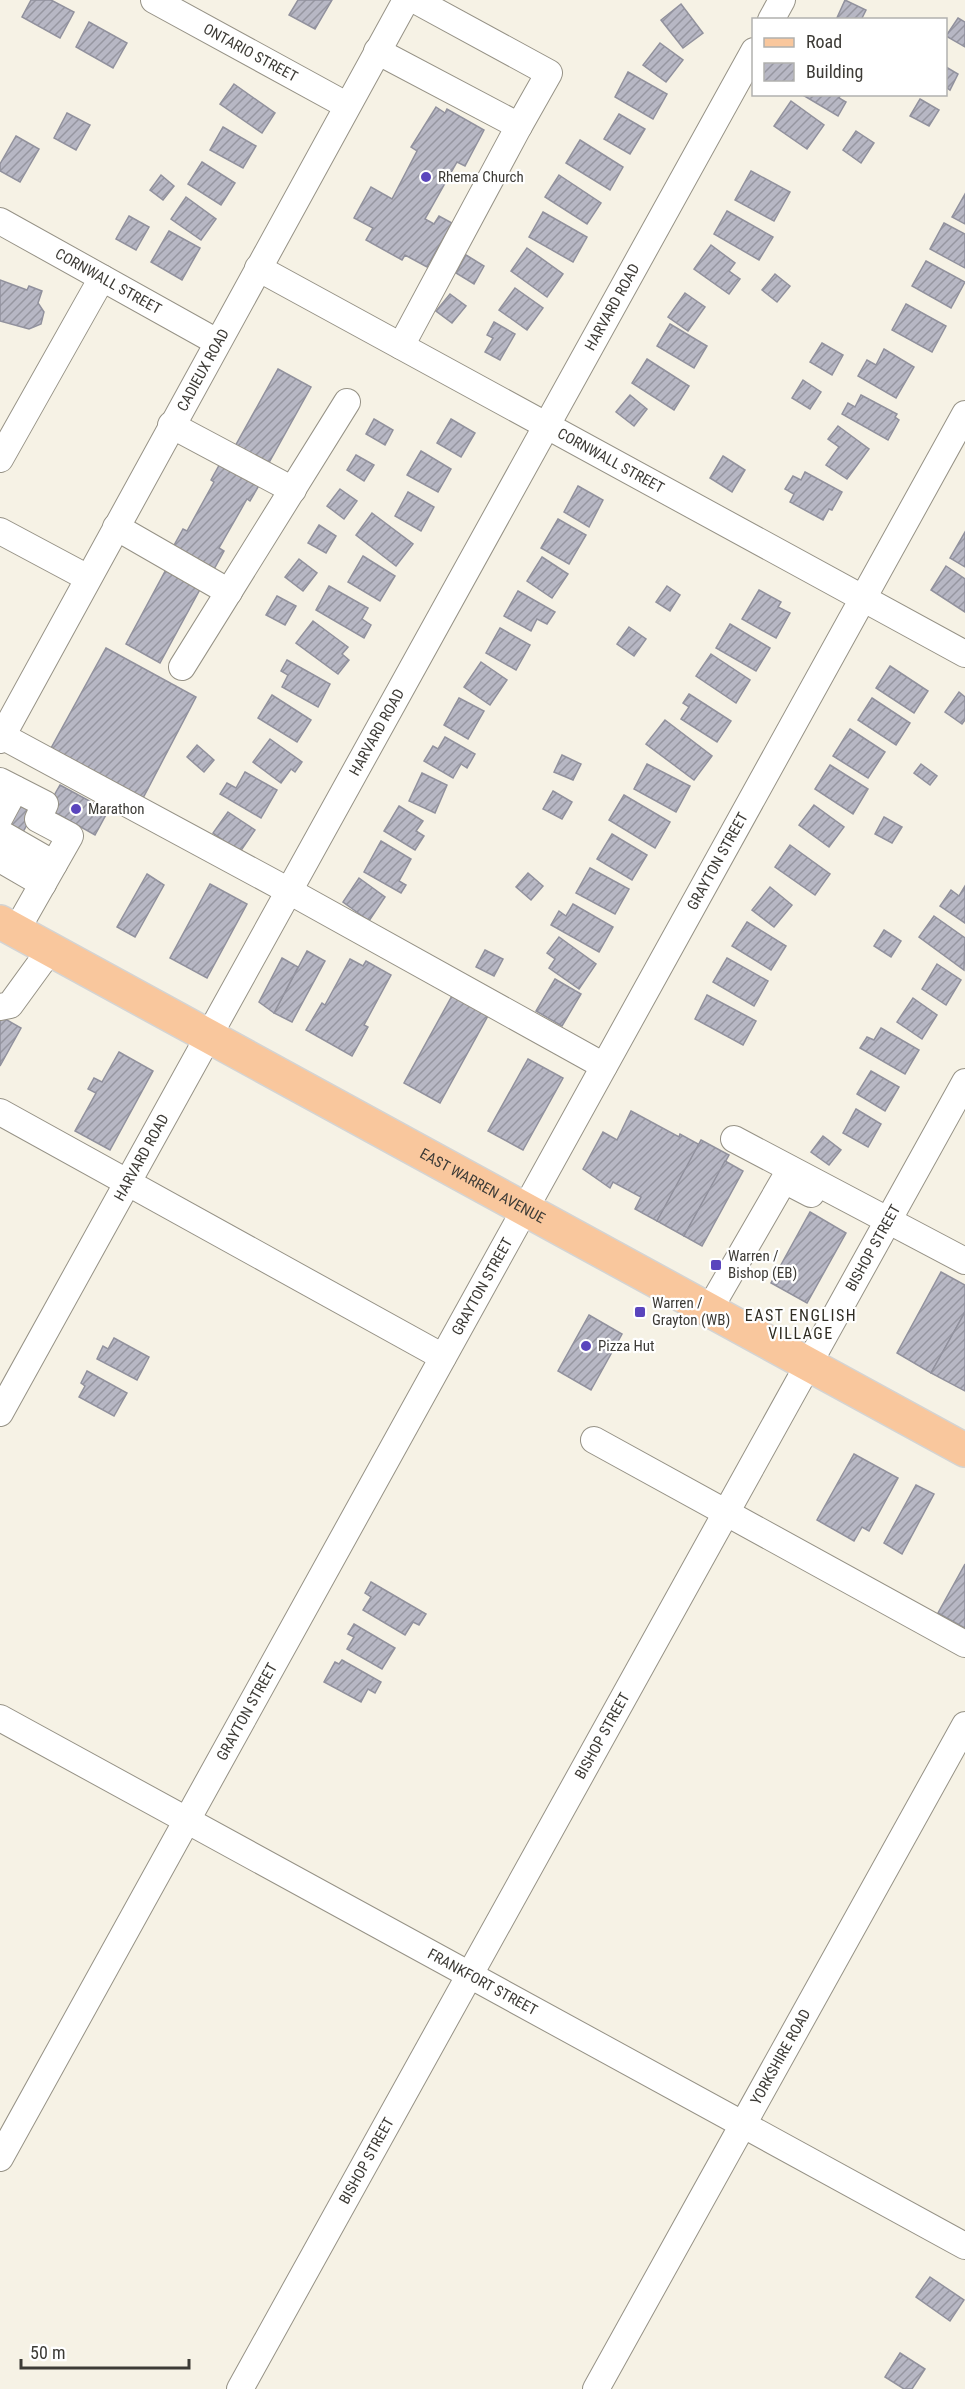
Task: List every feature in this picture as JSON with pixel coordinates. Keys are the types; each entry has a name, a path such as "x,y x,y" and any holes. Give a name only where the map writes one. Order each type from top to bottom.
{"main road":[{"name":"EAST WARREN AVENUE","path":"8,927 965,1450"}],"street":[{"name":"ONTARIO STREET","path":"154,0 346,105"},
{"name":"CADIEUX ROAD","path":"1,738 405,0"},
{"path":"401,346 549,73 415,0"},
{"path":"772,18 782,0"},
{"path":"377,51 519,126"},
{"name":"HARVARD ROAD","path":"0,1413 752,53"},
{"name":"CORNWALL STREET","path":"0,221 217,342"},
{"name":"CORNWALL STREET","path":"258,267 965,654"},
{"path":"0,459 102,278"},
{"path":"182,667 347,402"},
{"name":"GRAYTON STREET","path":"0,2157 965,414"},
{"path":"171,425 293,490"},
{"path":"116,527 229,592"},
{"path":"0,531 88,578"},
{"path":"1,738 289,891 604,1066"},
{"path":"0,817 8,785 45,804 38,819 8,862"},
{"path":"8,927 49,874 70,836 38,819"},
{"path":"0,834 8,862"},
{"path":"8,862 49,874"},
{"path":"0,1007 10,1005 50,950"},
{"name":"BISHOP STREET","path":"240,2389 965,1082"},
{"path":"0,1112 443,1357"},
{"path":"735,1139 886,1225"},
{"path":"709,1310 784,1180 965,1261"},
{"path":"594,1440 965,1644"},
{"name":"FRANKFORT STREET","path":"0,1718 965,2246"},
{"name":"YORKSHIRE ROAD","path":"596,2389 965,1725"}],"building":[{"path":"31,0 51,0 74,12 60,38 22,17"},
{"path":"298,0 332,0 315,29 289,15"},
{"path":"845,0 866,10 862,18 837,18"},
{"path":"681,4 703,33 683,48 661,20"},
{"path":"958,18 965,22 965,47 947,37"},
{"path":"89,22 127,43 113,68 76,47"},
{"path":"660,43 683,60 666,82 643,65"},
{"path":"947,68 958,74 950,90 947,88"},
{"path":"628,72 667,94 653,119 615,97"},
{"path":"234,84 275,113 262,133 220,104"},
{"path":"804,96 840,96 839,98 846,102 838,116"},
{"path":"920,99 939,110 929,126 910,116"},
{"path":"791,101 824,125 807,149 774,126"},
{"name":"Rhema Church","path":"436,107 445,113 447,109 484,130 465,166 457,162 425,219 434,224 439,216 452,223 427,267 405,255 402,260 366,240 373,228 354,218 371,187 392,199 417,151 411,147"},
{"path":"67,113 90,125 76,150 54,138"},
{"path":"619,114 645,129 630,154 604,139"},
{"path":"223,127 256,146 243,168 210,150"},
{"path":"856,131 874,143 861,163 843,150"},
{"path":"16,136 39,149 20,182 0,171 0,164"},
{"path":"580,140 623,167 610,190 566,163"},
{"path":"202,162 235,183 221,205 188,184"},
{"path":"751,171 790,192 774,221 735,200"},
{"path":"161,175 174,186 163,200 150,190"},
{"path":"559,175 601,203 587,224 545,197"},
{"path":"965,194 965,224 952,217"},
{"path":"186,197 216,219 201,240 171,219"},
{"path":"727,211 773,237 759,260 714,234"},
{"path":"543,212 587,237 573,262 529,237"},
{"path":"129,216 149,227 136,250 116,239"},
{"path":"944,223 965,234 965,268 930,249"},
{"path":"169,231 200,248 182,280 151,262"},
{"path":"711,245 735,263 729,271 740,279 729,294 694,269"},
{"path":"527,248 563,274 547,297 511,271"},
{"path":"466,255 484,266 474,284 456,273"},
{"path":"926,261 965,282 951,308 912,286"},
{"path":"775,274 790,286 777,302 762,290"},
{"path":"0,280 27,290 29,286 42,291 38,303 44,312 41,324 29,329 0,321"},
{"path":"515,288 543,308 527,330 499,310"},
{"path":"685,293 705,307 688,331 668,317"},
{"path":"450,294 466,306 452,323 436,311"},
{"path":"906,304 946,326 932,352 892,330"},
{"path":"494,322 515,334 500,360 485,352 493,338 487,335"},
{"path":"670,324 707,346 694,368 657,346"},
{"path":"822,343 843,355 832,375 810,362"},
{"path":"884,349 914,367 896,398 858,376 867,360 876,365"},
{"path":"647,359 689,386 674,410 632,383"},
{"path":"278,369 311,387 266,468 233,450"},
{"path":"803,380 821,392 810,409 792,398"},
{"path":"630,395 647,409 634,426 616,412"},
{"path":"861,395 897,414 895,417 899,420 888,440 842,414 848,403 855,407"},
{"path":"374,419 393,430 385,445 366,434"},
{"path":"451,419 475,433 461,457 437,443"},
{"path":"838,426 869,449 847,479 826,465 839,447 828,439"},
{"path":"421,451 451,469 438,492 407,475"},
{"path":"356,455 374,465 364,481 347,470"},
{"path":"723,456 745,470 732,492 710,478"},
{"path":"222,460 261,482 250,501 247,499 219,548 224,551 213,571 172,549 183,529 187,531 214,482 211,480"},
{"path":"805,472 842,492 832,510 829,509 823,520 790,502 794,494 785,489 793,476 801,480"},
{"path":"578,486 603,500 589,527 564,512"},
{"path":"340,489 357,501 344,519 327,506"},
{"path":"408,492 434,507 421,531 395,516"},
{"path":"372,513 413,544 396,566 356,535"},
{"path":"558,519 586,535 569,564 541,548"},
{"path":"319,525 336,536 326,553 308,543"},
{"path":"965,532 965,567 950,558"},
{"path":"363,556 395,576 380,601 348,582"},
{"path":"542,557 568,574 552,598 527,581"},
{"path":"299,559 317,573 303,591 285,577"},
{"path":"169,564 204,582 160,663 126,644"},
{"path":"946,566 965,579 965,612 931,590"},
{"path":"329,586 368,608 362,619 371,625 364,638 316,610"},
{"path":"667,586 680,595 670,611 656,602"},
{"path":"759,590 781,602 778,607 790,613 776,638 742,619"},
{"path":"518,591 555,612 547,624 537,619 531,631 504,616"},
{"path":"277,596 296,606 285,625 266,615"},
{"path":"313,621 348,647 342,654 349,660 338,674 296,643"},
{"path":"730,624 770,648 756,671 716,648"},
{"path":"629,627 646,639 634,656 617,644"},
{"path":"500,628 530,645 516,670 486,653"},
{"path":"106,648 196,697 142,800 50,750"},
{"path":"711,654 750,680 736,703 696,676"},
{"path":"287,660 330,684 318,707 282,687 288,675 281,671"},
{"path":"481,662 507,680 490,705 464,687"},
{"path":"890,666 928,691 914,713 876,688"},
{"path":"959,692 965,697 965,720 962,724 945,712"},
{"path":"689,694 731,721 717,742 681,719 689,707 683,703"},
{"path":"272,695 311,720 297,742 258,718"},
{"path":"459,698 484,711 468,739 444,725"},
{"path":"872,698 910,723 896,745 858,720"},
{"path":"665,720 712,756 694,780 646,744"},
{"path":"850,729 885,752 868,778 833,756"},
{"path":"445,737 475,754 467,768 461,764 453,778 424,761 433,746 438,749"},
{"path":"270,739 302,762 295,772 291,769 281,783 253,762"},
{"path":"197,745 214,760 204,772 187,757"},
{"path":"562,755 581,764 573,780 554,772"},
{"path":"647,764 690,786 676,812 634,789"},
{"path":"921,764 937,776 930,785 914,773"},
{"path":"830,765 868,789 853,814 815,789"},
{"path":"245,772 277,790 261,818 220,794 227,783 236,788"},
{"path":"422,773 447,785 435,813 409,801"},
{"path":"60,785 108,811 95,835 47,808"},
{"path":"553,791 572,802 562,819 543,809"},
{"path":"624,795 670,822 655,848 609,820"},
{"path":"14,796 36,808 23,832 0,820"},
{"path":"814,805 844,827 829,847 799,825"},
{"path":"399,806 423,821 416,831 424,836 415,850 384,831"},
{"path":"228,812 255,830 240,852 213,833"},
{"path":"884,817 902,827 892,843 875,834"},
{"path":"612,834 647,855 632,880 597,859"},
{"path":"381,841 411,859 399,881 406,885 401,893 364,872"},
{"path":"790,845 830,874 815,895 775,867"},
{"path":"590,868 629,889 615,914 576,893"},
{"path":"528,873 543,886 531,900 516,887"},
{"path":"147,874 164,885 135,937 117,927"},
{"path":"359,878 385,897 369,921 343,902"},
{"path":"210,884 247,904 207,978 170,958"},
{"path":"965,886 965,923 940,906 951,890 959,896"},
{"path":"770,887 792,905 774,927 752,910"},
{"path":"573,904 613,927 599,952 551,925 559,911 566,916"},
{"path":"934,916 965,938 964,970 919,937"},
{"path":"747,922 786,946 771,970 732,946"},
{"path":"884,930 901,941 891,957 874,946"},
{"path":"559,937 596,964 579,989 549,968 555,959 547,953"},
{"path":"485,950 503,959 494,976 476,967"},
{"path":"307,951 325,961 292,1022 274,1013"},
{"path":"282,958 298,967 274,1013 259,1002"},
{"path":"727,958 768,981 754,1006 713,982"},
{"path":"350,959 363,966 366,961 391,975 364,1025 368,1027 352,1056 306,1030 322,1003 325,1005"},
{"path":"937,964 961,980 946,1005 922,989"},
{"path":"555,979 581,994 562,1026 536,1011"},
{"path":"453,994 489,1014 440,1103 404,1083"},
{"path":"707,995 756,1021 743,1045 695,1019"},
{"path":"913,998 937,1015 922,1039 897,1022"},
{"path":"0,1016 21,1028 0,1066"},
{"path":"881,1028 919,1050 905,1074 860,1048 867,1037 874,1040"},
{"path":"119,1052 153,1071 110,1150 75,1131 96,1093 88,1089 94,1078 102,1082"},
{"path":"528,1059 563,1078 523,1150 488,1131"},
{"path":"871,1071 899,1087 885,1111 857,1094"},
{"path":"856,1109 881,1124 868,1147 843,1133"},
{"path":"631,1111 679,1137 680,1134 700,1145 657,1221 635,1209 641,1197 613,1182 610,1188 583,1169 603,1132 617,1140"},
{"path":"823,1136 841,1150 829,1165 811,1152"},
{"path":"701,1140 729,1155 684,1236 657,1221"},
{"path":"725,1161 743,1171 702,1246 684,1236"},
{"path":"810,1212 846,1233 807,1303 771,1283"},
{"path":"941,1272 965,1285 965,1312 931,1373 897,1353"},
{"path":"965,1312 965,1391 931,1373"},
{"path":"589,1315 622,1334 591,1390 558,1371"},
{"path":"114,1338 149,1357 137,1380 97,1359 103,1346 108,1349"},
{"path":"87,1371 127,1393 114,1416 79,1397 85,1386 81,1383"},
{"path":"854,1454 898,1478 869,1531 862,1527 854,1541 817,1520"},
{"path":"916,1485 934,1494 902,1554 884,1543"},
{"path":"965,1564 965,1628 938,1613"},
{"path":"371,1582 426,1614 419,1625 413,1622 405,1635 363,1610 371,1597 365,1593"},
{"path":"354,1624 395,1648 382,1669 347,1649 354,1637 348,1634"},
{"path":"342,1660 381,1682 375,1693 368,1689 361,1702 324,1682 335,1662 339,1664"},
{"path":"930,2277 964,2300 950,2321 916,2297"},
{"path":"900,2353 925,2369 912,2389 904,2389 885,2377"}],"place":[{"name":"Rhema Church","path":"426,177"},
{"name":"Marathon","path":"76,809"},
{"name":"Warren / Bishop (EB)","path":"716,1265"},
{"name":"Warren / Grayton (WB)","path":"640,1312"},
{"name":"Pizza Hut","path":"586,1346"}],"district":[{"name":"EAST ENGLISH VILLAGE","path":"801,1324"}]}
